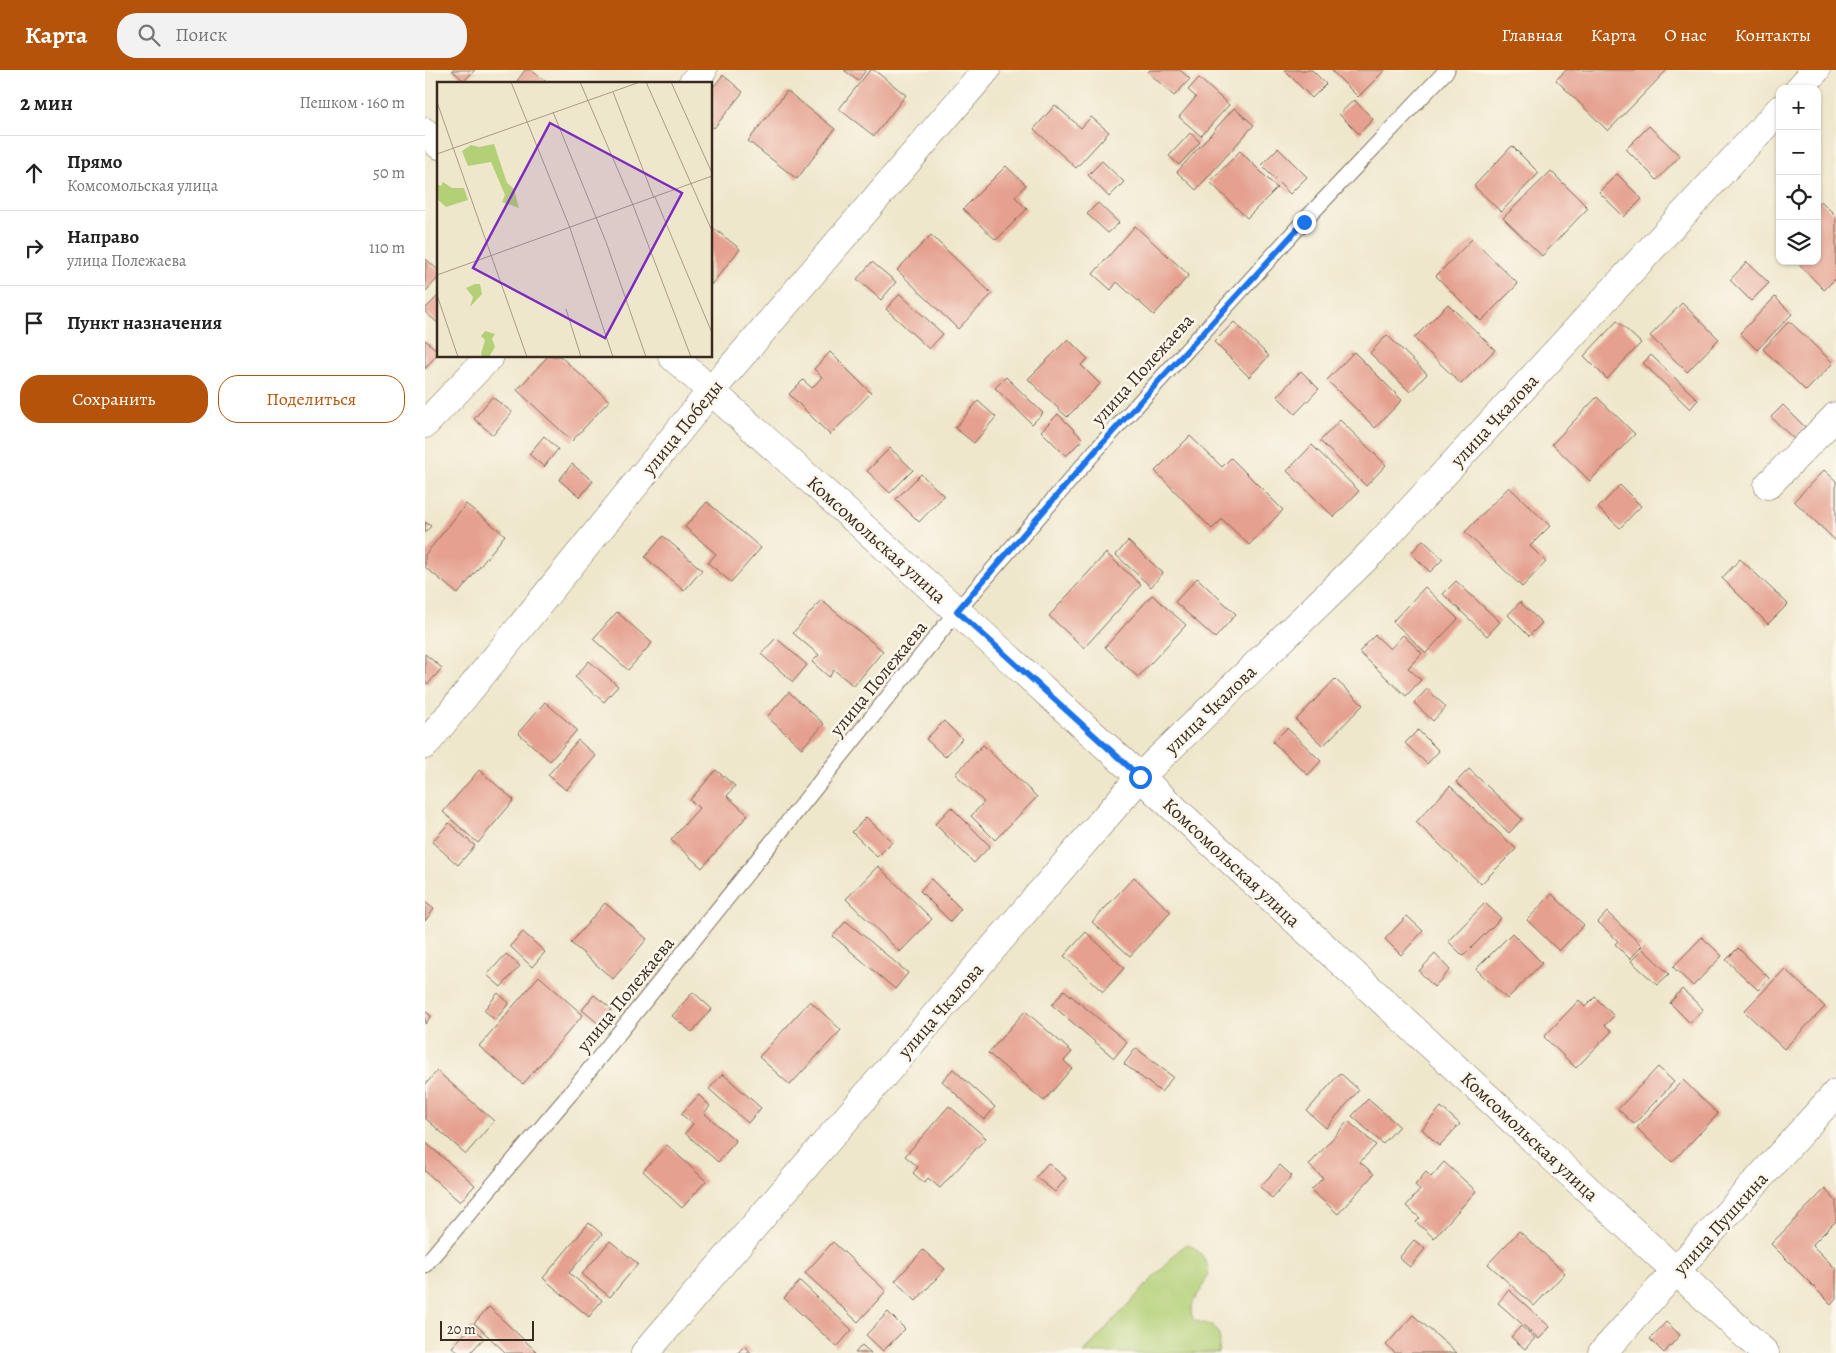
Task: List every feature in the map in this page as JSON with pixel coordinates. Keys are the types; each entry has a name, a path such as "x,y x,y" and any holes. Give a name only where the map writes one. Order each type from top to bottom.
{"street":[{"path":"694,82 703,70"},
{"name":"улица Победы","path":"425,745 711,391 986,70"},
{"path":"1803,85 1816,70"},
{"name":"улица Чкалова","path":"645,1353 1140,777 1373,550 1776,113"},
{"path":"425,132 437,143"},
{"path":"425,424 488,358"},
{"name":"Комсомольская улица","path":"674,358 1140,777 1765,1353"},
{"path":"1768,485 1836,416"},
{"name":"улица Пушкина","path":"1602,1353 1677,1272 1836,1093"}],"lane":[{"name":"улица Полежаева","path":"425,1265 570,1094 957,611 1105,440 1304,222 1447,70"}],"green space":[{"path":"1187,1244 1198,1251 1209,1268 1204,1284 1192,1304 1192,1317 1196,1321 1208,1324 1218,1331 1220,1340 1219,1353 1083,1353 1181,1248"}],"building":[{"path":"452,70 475,70 464,81"},
{"path":"525,70 531,70 546,82 516,82"},
{"path":"844,70 866,70 858,81"},
{"path":"870,70 874,70 906,95 874,136 839,109"},
{"path":"1150,70 1180,70 1190,79 1174,96 1148,72"},
{"path":"1284,70 1312,70 1326,84 1312,98"},
{"path":"1331,70 1385,70 1358,97"},
{"path":"1566,70 1667,70 1608,131 1556,80"},
{"path":"723,75 743,92 714,128 713,127 713,88"},
{"path":"1199,78 1229,105 1201,136 1179,117 1196,97 1188,90"},
{"path":"787,91 835,129 797,179 748,141"},
{"path":"1354,100 1373,119 1359,134 1339,114"},
{"path":"1055,105 1081,128 1091,117 1109,132 1076,168 1034,129"},
{"path":"1234,108 1254,125 1196,190 1177,172"},
{"path":"1649,126 1680,156 1657,180 1626,149"},
{"path":"1190,133 1200,142 1179,165 1169,156"},
{"path":"1512,146 1539,173 1501,212 1474,186"},
{"path":"1278,148 1307,177 1290,194 1261,165"},
{"path":"1240,151 1277,188 1247,218 1210,182"},
{"path":"1102,161 1124,182 1109,197 1088,175"},
{"path":"1006,166 1026,185 1015,197 1027,209 996,240 963,209"},
{"path":"1551,171 1588,208 1542,256 1503,218"},
{"path":"1617,174 1642,199 1624,217 1599,192"},
{"path":"1821,201 1836,216 1836,278 1824,290 1800,265 1821,265"},
{"path":"1098,203 1119,223 1108,233 1087,214"},
{"path":"1135,226 1189,275 1154,315 1117,282 1111,290 1093,274"},
{"path":"713,228 740,249 713,283"},
{"path":"931,235 992,294 958,329 897,270"},
{"path":"1472,239 1518,284 1481,321 1436,276"},
{"path":"426,259 437,269 437,279 425,292"},
{"path":"872,262 896,282 881,300 857,279"},
{"path":"1747,262 1769,283 1751,301 1730,280"},
{"path":"900,294 943,334 929,349 886,309"},
{"path":"437,297 437,322 425,312 425,309"},
{"path":"1775,297 1792,314 1757,350 1740,333"},
{"path":"1682,303 1719,339 1687,372 1650,336"},
{"path":"1448,304 1495,350 1461,384 1414,338"},
{"path":"1617,321 1641,343 1607,379 1584,356"},
{"path":"1789,321 1833,363 1806,391 1763,349"},
{"path":"1234,322 1269,356 1249,377 1214,342"},
{"path":"1387,335 1427,374 1410,392 1370,353"},
{"path":"1068,339 1088,359 1081,365 1100,384 1067,417 1028,379"},
{"path":"425,340 437,350 437,354 425,369"},
{"path":"830,352 871,393 830,435 789,394 803,380 812,388 822,377 814,369"},
{"path":"1354,352 1402,400 1375,428 1327,380"},
{"path":"1651,355 1698,400 1690,409 1643,363"},
{"path":"546,358 562,358 609,401 572,441 517,390"},
{"path":"1301,371 1319,389 1295,414 1277,396"},
{"path":"1006,377 1043,413 1032,424 995,388"},
{"path":"492,397 512,412 493,435 474,419"},
{"path":"1597,397 1635,434 1590,481 1552,444"},
{"path":"978,401 996,417 974,443 955,428"},
{"path":"1783,405 1805,427 1794,439 1771,417"},
{"path":"1058,414 1083,439 1066,456 1041,431"},
{"path":"1340,420 1386,465 1366,486 1320,441"},
{"path":"544,436 558,449 544,467 529,454"},
{"path":"1190,436 1222,467 1231,458 1283,510 1249,545 1222,519 1212,529 1155,471"},
{"path":"1312,445 1359,491 1334,517 1287,471"},
{"path":"890,448 913,470 890,493 867,471"},
{"path":"572,464 593,481 580,497 559,480"},
{"path":"1824,470 1836,481 1836,541 1794,501"},
{"path":"921,474 944,496 919,522 896,499"},
{"path":"1620,485 1641,506 1620,528 1598,508"},
{"path":"1509,487 1550,526 1530,546 1546,562 1522,587 1465,532"},
{"path":"707,502 761,548 731,582 708,563 716,554 685,527"},
{"path":"466,504 505,535 458,594 425,567 425,555"},
{"path":"425,522 431,526 425,533"},
{"path":"663,536 702,570 684,591 645,557"},
{"path":"1423,540 1443,559 1430,572 1411,553"},
{"path":"1128,541 1163,573 1151,587 1116,555"},
{"path":"1106,553 1141,585 1084,648 1049,616"},
{"path":"1740,559 1788,604 1768,624 1722,578"},
{"path":"1197,578 1236,614 1215,638 1175,602"},
{"path":"1456,581 1500,622 1487,636 1443,594"},
{"path":"1425,587 1458,619 1426,653 1393,621"},
{"path":"1152,595 1186,625 1138,677 1105,647"},
{"path":"821,600 883,651 854,686 834,670 829,677 812,662 819,655 793,633"},
{"path":"1520,602 1542,623 1529,636 1508,615"},
{"path":"617,612 652,643 628,670 593,639"},
{"path":"1375,635 1390,649 1403,635 1422,653 1408,668 1421,680 1406,696 1359,652"},
{"path":"776,638 807,665 793,682 761,654"},
{"path":"425,654 442,668 428,684 425,682"},
{"path":"589,661 618,686 604,702 575,677"},
{"path":"1335,679 1363,705 1323,746 1296,720"},
{"path":"1427,689 1446,707 1433,721 1414,703"},
{"path":"789,692 824,724 802,748 767,717"},
{"path":"545,702 577,730 550,761 518,733"},
{"path":"944,721 962,739 945,757 926,739"},
{"path":"1287,728 1321,761 1308,775 1273,742"},
{"path":"1418,730 1439,751 1427,764 1405,743"},
{"path":"578,740 596,756 566,790 548,775"},
{"path":"983,745 1037,797 995,840 971,816 984,802 955,774"},
{"path":"1469,769 1522,819 1509,833 1456,782"},
{"path":"479,770 514,800 478,843 443,812"},
{"path":"716,770 735,786 727,796 748,815 702,868 671,840 699,808 690,800"},
{"path":"1450,786 1516,849 1481,884 1416,822"},
{"path":"951,807 990,846 974,863 935,824"},
{"path":"866,817 892,842 877,857 852,832"},
{"path":"449,823 475,846 458,865 432,842"},
{"path":"878,866 932,919 900,952 846,899"},
{"path":"1134,877 1171,912 1130,956 1092,922"},
{"path":"931,879 961,909 950,921 920,891"},
{"path":"1552,894 1584,925 1559,951 1527,920"},
{"path":"425,902 434,909 425,921"},
{"path":"605,903 647,939 613,979 571,943"},
{"path":"1485,903 1501,918 1463,956 1448,941"},
{"path":"1607,912 1642,946 1630,959 1615,944 1618,941 1598,922"},
{"path":"1407,916 1423,931 1401,955 1385,939"},
{"path":"846,921 908,973 895,989 833,936"},
{"path":"523,932 545,952 532,967 510,946"},
{"path":"1086,932 1124,968 1103,992 1064,956"},
{"path":"1512,933 1542,963 1507,999 1476,969"},
{"path":"1702,937 1722,956 1693,986 1673,967"},
{"path":"1738,948 1769,978 1758,990 1726,960"},
{"path":"1643,949 1669,974 1657,985 1631,961"},
{"path":"506,954 520,966 501,987 487,975"},
{"path":"1435,954 1450,970 1434,987 1419,971"},
{"path":"1785,969 1825,1007 1784,1049 1744,1011"},
{"path":"539,976 583,1015 523,1084 479,1046"},
{"path":"1682,989 1703,1009 1690,1023 1670,1003"},
{"path":"1064,990 1127,1042 1114,1058 1052,1005"},
{"path":"693,992 712,1009 692,1032 672,1016"},
{"path":"498,993 509,1003 495,1020 484,1010"},
{"path":"594,995 612,1009 599,1024 582,1010"},
{"path":"1595,997 1614,1016 1605,1025 1612,1031 1576,1068 1544,1037 1579,1000 1585,1007"},
{"path":"810,1001 841,1030 790,1085 759,1057"},
{"path":"425,1011 431,1016 425,1024"},
{"path":"1025,1011 1072,1052 1064,1061 1072,1068 1044,1101 988,1053"},
{"path":"1136,1048 1173,1077 1161,1092 1124,1064"},
{"path":"1658,1067 1674,1082 1634,1124 1618,1109"},
{"path":"953,1069 995,1107 984,1120 942,1081"},
{"path":"437,1071 494,1121 466,1154 425,1118 425,1085"},
{"path":"1340,1073 1359,1090 1326,1128 1307,1111"},
{"path":"723,1074 761,1108 748,1123 709,1089"},
{"path":"1683,1080 1718,1114 1672,1162 1637,1128"},
{"path":"699,1095 710,1106 704,1113 736,1141 718,1162 685,1133 693,1124 681,1114"},
{"path":"1368,1099 1399,1126 1383,1144 1352,1116"},
{"path":"949,1106 986,1138 940,1188 928,1178 924,1183 913,1173 918,1167 905,1156"},
{"path":"1441,1107 1460,1124 1439,1146 1422,1129"},
{"path":"1348,1121 1376,1145 1360,1162 1374,1174 1338,1214 1311,1190 1323,1178 1309,1165"},
{"path":"425,1142 475,1185 460,1202 425,1171"},
{"path":"667,1145 706,1181 682,1208 643,1171"},
{"path":"1444,1162 1476,1191 1434,1238 1416,1222 1420,1218 1406,1206 1420,1190 1415,1185 1426,1172 1431,1177"},
{"path":"1048,1163 1066,1178 1055,1192 1036,1177"},
{"path":"1280,1165 1292,1176 1272,1198 1260,1187"},
{"path":"1825,1189 1836,1201 1836,1221 1812,1245 1836,1269 1836,1298 1831,1304 1771,1244"},
{"path":"589,1223 602,1234 569,1273 602,1300 589,1317 543,1278"},
{"path":"1519,1231 1565,1273 1534,1306 1488,1264"},
{"path":"1414,1240 1425,1249 1410,1267 1399,1258"},
{"path":"610,1241 638,1264 610,1297 582,1274"},
{"path":"833,1242 886,1291 858,1322 805,1273"},
{"path":"923,1250 945,1269 916,1301 895,1281"},
{"path":"800,1281 852,1330 837,1347 784,1298"},
{"path":"1509,1290 1550,1327 1539,1339 1498,1303"},
{"path":"489,1307 538,1353 506,1353 474,1323"},
{"path":"888,1312 905,1329 883,1351 866,1335"},
{"path":"1413,1315 1457,1353 1395,1353 1386,1345"},
{"path":"1666,1322 1680,1335 1664,1353 1650,1339"},
{"path":"472,1326 484,1338 470,1353 459,1353 452,1347"},
{"path":"1521,1326 1535,1338 1525,1349 1511,1337"},
{"path":"862,1345 871,1353 855,1353"},
{"path":"744,1346 752,1353 738,1353"}],"route":[{"path":"1140,777 957,611 1098,448 1304,222"}]}
